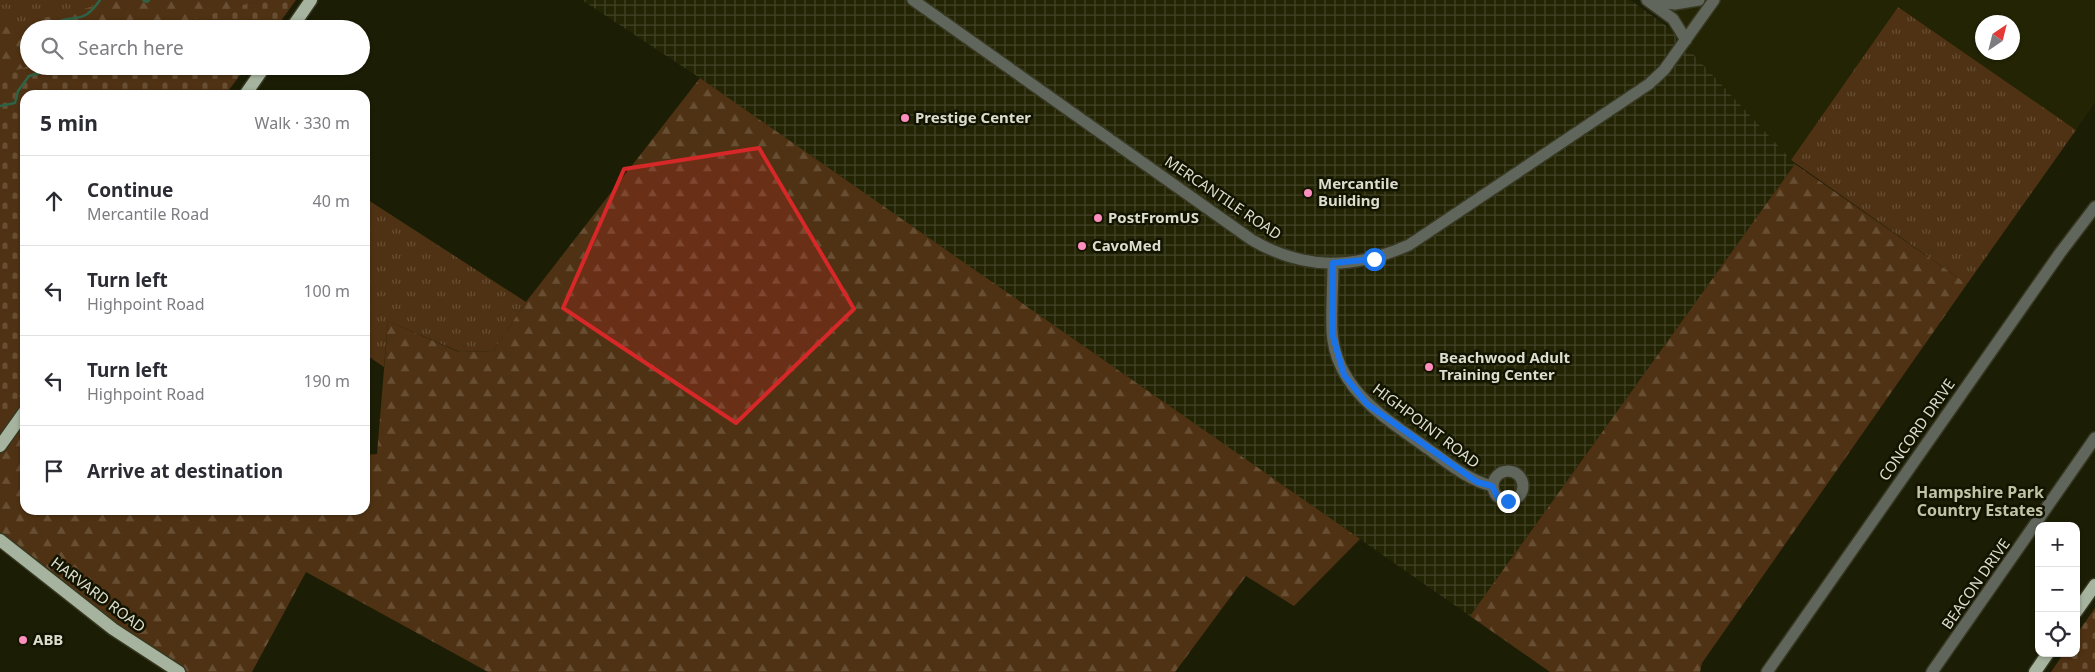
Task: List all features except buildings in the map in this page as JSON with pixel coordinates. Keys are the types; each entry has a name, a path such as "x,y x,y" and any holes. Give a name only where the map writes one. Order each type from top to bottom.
{"main road":[{"path":"297,20 311,0"},
{"path":"248,90 259,75"},
{"path":"0,446 20,418"},
{"name":"HARVARD ROAD","path":"0,540 113,629 179,672"},
{"path":"2080,606 2095,585"},
{"path":"2035,672 2045,657"}],"street":[{"name":"MERCANTILE ROAD","path":"912,0 1252,240 1294,258 1315,263 1374,259 1409,245 1433,230 1649,84 1664,70 1714,0"},
{"path":"1647,0 1673,19 1686,40"},
{"path":"1651,0 1675,4 1699,0"},
{"name":"CONCORD DRIVE","path":"1767,672 2060,253 2095,207"},
{"name":"HIGHPOINT ROAD","path":"1333,263 1332,333 1339,362 1354,390 1367,404 1443,459 1477,482 1492,486"},
{"name":"BEACON DRIVE","path":"1932,672 2095,438"}],"highlighted area":[{"path":"759,148 854,309 736,423 563,308 624,169"}],"shaded area":[{"path":"582,0 1630,0 1668,27 1795,164 1470,616 700,78"},
{"path":"1646,0 2095,0 2095,103 2076,130 1898,7 1791,160 1687,47 1686,40 1674,32"}],"green space":[{"path":"0,0 261,0 192,20 20,20 20,69 0,75"},
{"path":"121,0 242,0 238,20 35,20"},
{"path":"260,0 296,0 282,20 191,20"},
{"path":"1898,7 2076,130 1967,284 1791,160"},
{"path":"20,23 20,75 77,75 38,90 20,90 20,108 0,159 0,28"},
{"path":"20,69 20,75 240,75 229,90 20,90 20,394 0,424 0,75"},
{"path":"700,78 1360,539 1294,606 1246,576 1175,672 488,672 306,572 252,672 179,672 0,540 0,276 20,285 20,515 370,515 370,455 377,454 388,321 459,352 493,351 526,302"},
{"path":"1795,164 1967,284 1702,663 1700,672 1550,672 1470,616"},
{"path":"370,201 526,302 493,351 460,352 388,321 384,367 370,357"},
{"path":"2095,608 2095,672 2051,672 2061,657 2080,657 2080,629"}],"waterway":[{"path":"62,20 83,16 94,8 100,0"},
{"path":"143,0 147,2 149,0"},
{"path":"0,106 15,103 18,91 29,76 32,75"}],"place":[{"name":"Prestige Center","path":"905,118"},
{"name":"Mercantile Building","path":"1308,193"},
{"name":"PostFromUS","path":"1098,218"},
{"name":"CavoMed","path":"1082,246"},
{"name":"Beachwood Adult Training Center","path":"1429,367"},
{"name":"ABB","path":"23,640"}],"district":[{"name":"Hampshire Park Country Estates","path":"1980,501"}],"route":[{"path":"1374,259 1333,263 1332,333 1344,375 1367,404 1385,418 1477,482 1492,486 1498,498 1508,501"}]}
